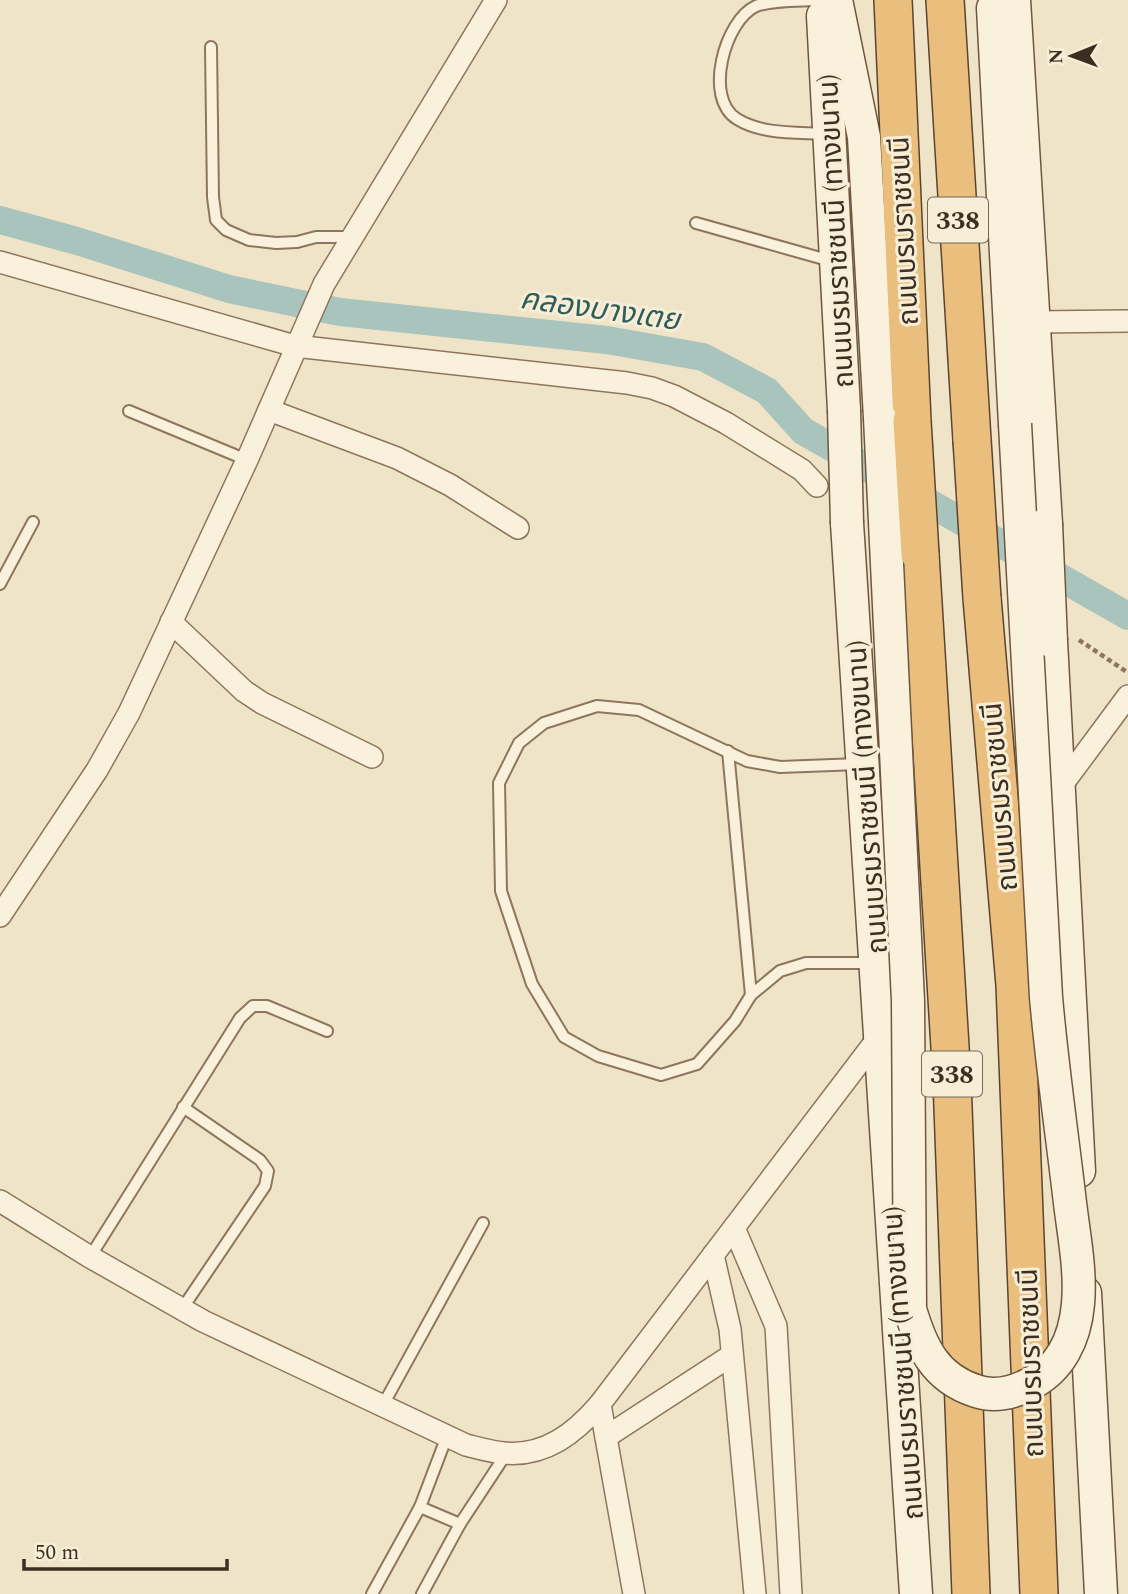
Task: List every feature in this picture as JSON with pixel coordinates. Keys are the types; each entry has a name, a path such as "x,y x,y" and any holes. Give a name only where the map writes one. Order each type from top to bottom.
{"highway":[{"name":"ถนนบรมราชชนนี","path":"893,0 896,420 920,554 952,1080 971,1594"},
{"name":"ถนนบรมราชชนนี","path":"945,0 982,598 1015,985 1040,1594"}],"main road":[{"name":"ถนนบรมราชชนนี (ทางขนาน)","path":"823,0 848,523 916,1594"},
{"path":"836,0 864,137 896,420 908,1000 910,1309 919,1338 931,1360 952,1380 984,1394 1020,1389 1039,1380 1053,1369 1066,1349 1074,1329 1079,1303 1046,997 993,0"},
{"name":"338","path":"1014,0 1046,524 1101,1594"}],"street":[{"path":"0,916 97,770 129,713 247,460 324,284 496,0"},
{"path":"0,262 300,339 652,388 771,449 802,470 817,486"},
{"path":"1034,323 1128,321"},
{"path":"269,410 397,458 450,485 518,528"},
{"path":"171,622 244,691 262,703 372,757"},
{"path":"1059,789 1128,696"},
{"path":"0,1201 90,1257 182,1309 466,1445 506,1454 547,1449 585,1422 600,1404 881,1034"},
{"path":"734,1227 776,1326 791,1594"},
{"path":"713,1255 730,1329 755,1594"},
{"path":"606,1437 732,1355"},
{"path":"600,1404 634,1594"},
{"path":"747,1508 786,1507"}],"lane":[{"path":"816,0 771,3 755,7 736,23 723,52 720,82 722,100 734,118 758,130 830,134"},
{"path":"211,47 213,197 216,220 226,230 249,240 276,243 297,242 316,237 353,237"},
{"path":"696,223 836,263"},
{"path":"129,411 247,460"},
{"path":"0,584 33,522"},
{"path":"864,763 779,767 747,761 639,710 597,706 544,723 519,743 499,783 501,891 532,984 565,1037 598,1056 661,1075 697,1064 735,1021 751,995 780,971 806,963 877,962"},
{"path":"728,751 751,995"},
{"path":"90,1257 240,1018 253,1006 268,1006 327,1031"},
{"path":"182,1309 265,1186 268,1171 260,1160 183,1107"},
{"path":"383,1405 483,1223"},
{"path":"373,1594 420,1507 447,1436"},
{"path":"422,1594 460,1524 506,1454"},
{"path":"420,1507 460,1524"}],"waterway":[{"name":"คลองบางเตย","path":"0,220 77,241 229,289 340,312 607,340 703,357 767,391 803,431 1128,616"}]}
